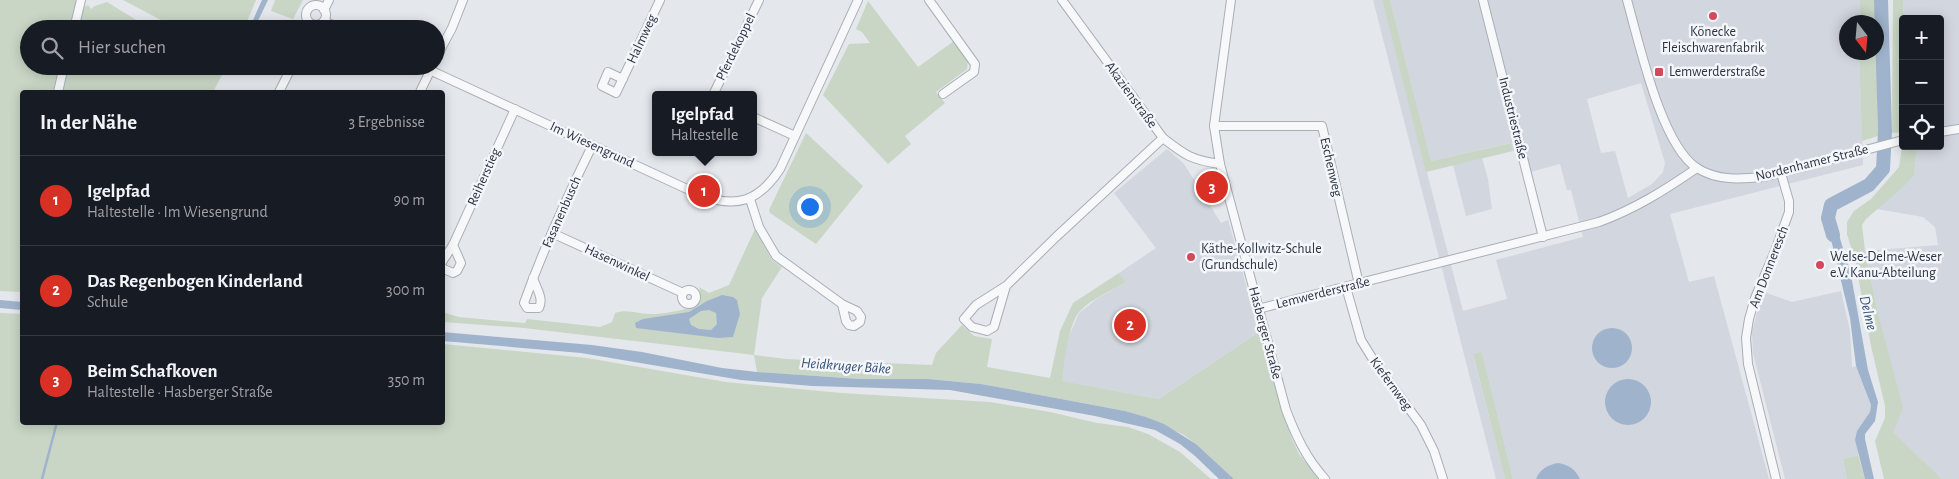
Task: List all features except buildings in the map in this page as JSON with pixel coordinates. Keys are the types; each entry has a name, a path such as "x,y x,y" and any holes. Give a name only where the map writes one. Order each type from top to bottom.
{"street":[{"path":"76,20 81,0"},
{"path":"324,10 329,0"},
{"path":"445,41 463,0"},
{"name":"Halmweg","path":"623,79 660,0"},
{"name":"Pferdekoppel","path":"715,91 759,0"},
{"path":"842,304 776,256 759,226 750,199 770,183 780,168 858,0"},
{"path":"929,0 975,64 974,72 944,94"},
{"name":"Akazienstraße","path":"1062,0 1163,138 1183,153 1199,161 1220,164"},
{"name":"Hasberger Straße","path":"1230,0 1214,126 1220,164 1283,401 1296,436 1309,461 1325,479"},
{"name":"Industriestraße","path":"1483,0 1543,237"},
{"name":"Nordenhamer Straße","path":"1627,0 1665,124 1678,149 1697,168 1718,177 1756,178 1899,141"},
{"path":"307,20 308,9 317,5 324,10 326,16 324,20"},
{"path":"58,90 62,75"},
{"path":"280,90 288,75"},
{"path":"421,90 428,75"},
{"name":"Im Wiesengrund","path":"445,75 592,146 715,200 729,202 750,199"},
{"name":"Reiherstieg","path":"445,257 453,245 515,109"},
{"path":"757,119 795,136"},
{"name":"Eschenweg","path":"1214,126 1322,126 1359,284"},
{"path":"1944,132 1959,130"},
{"path":"1006,286 994,327 987,331 972,327 964,320 976,305 1006,286 1056,236 1163,138"},
{"name":"Fasanenbusch","path":"533,278 592,146"},
{"name":"Lemwerderstraße","path":"1258,309 1599,222 1622,214 1666,190 1697,168"},
{"name":"Am Donneresch","path":"1776,479 1748,364 1746,338 1755,298 1776,251 1789,212 1789,201 1781,173"},
{"name":"Hasenwinkel","path":"552,232 682,293"},
{"path":"445,270 453,273 461,263 453,245"},
{"name":"Kiefernweg","path":"1346,287 1361,340 1374,362 1421,425 1434,451 1443,479"}],"shaded area":[{"path":"1373,0 1382,0 1463,311 1507,299 1496,260 1583,237 1571,190 1567,190 1560,164 1530,172 1523,149 1513,151 1510,143 1431,161 1390,0 1860,0 1860,15 1839,15 1839,60 1859,60 1863,165 1670,214 1689,282 1714,276 1769,479 1513,479 1482,352 1473,355 1505,479 1496,479","holes":["1641,83 1665,163 1663,172 1652,184 1628,198 1615,151 1601,153 1587,99"]},
{"path":"1903,0 1959,0 1959,479 1942,479 1893,432 1878,313 1865,251 1938,245 1935,227 1923,217 1877,209 1914,175 1917,150 1944,150 1944,15 1904,15"},
{"path":"1167,149 1184,164 1221,223 1228,220 1259,332 1159,399 1061,381 1066,343 1079,313 1098,298 1126,282 1119,273 1156,248 1114,193"},
{"path":"1482,158 1488,179 1492,209 1466,216 1453,165"},
{"path":"1841,291 1850,331 1852,367 1856,366 1871,405 1870,412 1862,424 1858,455 1843,459 1847,479 1785,479 1753,353 1752,332 1759,305 1764,292 1792,302"}],"green space":[{"path":"0,0 79,0 80,9 88,5 91,9 107,2 136,20 20,20 20,75 222,75 214,90 20,90 20,292 0,291"},
{"path":"123,0 256,0 248,20 161,20"},
{"path":"275,0 303,0 293,19 271,11"},
{"path":"1382,0 1390,0 1431,161 1511,143 1513,151 1426,172"},
{"path":"1860,0 1875,0 1876,15 1860,15"},
{"path":"1893,0 1903,0 1904,15 1899,15 1899,132 1892,133"},
{"path":"868,1 918,67 954,41 968,61 967,69 936,92 945,103 905,136 911,144 888,164 823,95 849,44 870,43 862,32 856,29"},
{"path":"1859,60 1877,60 1878,136 1862,141"},
{"path":"806,133 863,186 816,244 770,213 769,210"},
{"path":"1901,150 1917,150 1914,175 1866,219 1862,225 1865,251 1878,313 1903,408 1893,432 1942,479 1884,479 1875,441 1885,418 1885,406 1871,346 1855,260 1847,234 1847,222 1854,211 1871,199 1899,167"},
{"path":"755,229 772,260 782,267 762,298 754,355 524,328 445,322 445,313 459,317 525,323 527,319 600,327 612,322 615,313 630,311 654,314 685,309 699,303 701,297 699,287 709,293 729,285"},
{"path":"1119,273 1126,282 1089,303 1075,318 1067,345 1062,381 1159,399 1259,332 1292,439 1299,454 1319,479 1234,479 1184,435 1146,417 1125,411 981,384 928,379 860,379 757,372 754,355 786,359 932,365 936,353 962,325 974,336 992,339 987,367 1050,378 1060,331 1073,303"},
{"path":"0,313 20,314 20,425 445,425 445,344 587,358 726,382 841,393 990,402 1050,412 1097,423 1128,427 1148,434 1180,452 1211,479 0,479"},
{"path":"1482,352 1513,479 1505,479 1473,354"},
{"path":"1858,455 1865,479 1847,479 1843,459"}],"water":[{"path":"262,0 268,0 258,20 253,20"},
{"path":"1828,218 1839,235 1851,275 1868,370 1878,402 1875,421 1865,434 1874,479 1865,479 1855,440 1857,431 1870,412 1871,405 1856,366 1850,318 1830,235"},
{"path":"722,295 733,297 737,300 740,314 733,337 718,338 636,328 635,323 643,319 689,312 707,301","holes":["709,310 716,313 717,324 711,330 699,329 691,325 689,319 701,311"]},
{"path":"0,300 20,302 20,310 0,308"},
{"path":"1616,328 1623,331 1629,337 1632,348 1631,356 1623,365 1616,368 1608,368 1601,365 1593,356 1592,344 1595,337 1604,329"},
{"path":"445,332 592,345 642,352 722,368 757,372 860,379 928,379 981,384 1014,390 1125,411 1164,424 1196,444 1234,479 1219,479 1180,444 1155,430 1095,416 950,390 812,386 741,380 581,353 445,341"},
{"path":"1624,379 1632,379 1641,383 1647,389 1651,402 1647,415 1641,421 1632,425 1624,425 1615,421 1609,415 1605,406 1605,398 1609,389 1615,383"},
{"path":"1558,463 1571,468 1580,479 1536,479 1545,468"}],"waterway":[{"name":"Delme","path":"1833,235 1828,218 1831,205 1869,185 1883,169 1885,131 1881,0"},
{"path":"42,479 56,425"}],"place":[{"name":"Könecke Fleischwarenfabrik","path":"1713,16"},
{"name":"Lemwerderstraße","path":"1659,72"},
{"name":"Beim Schafkoven","path":"1212,187"},
{"name":"Igelpfad","path":"704,191"},
{"name":"Käthe-Kollwitz-Schule (Grundschule)","path":"1191,257"},
{"name":"Welse-Delme-Weser e.V. Kanu-Abteilung","path":"1820,265"},
{"name":"Das Regenbogen Kinderland","path":"1130,325"}],"water label":[{"name":"Heidkruger Bäke","path":"846,366"}]}
